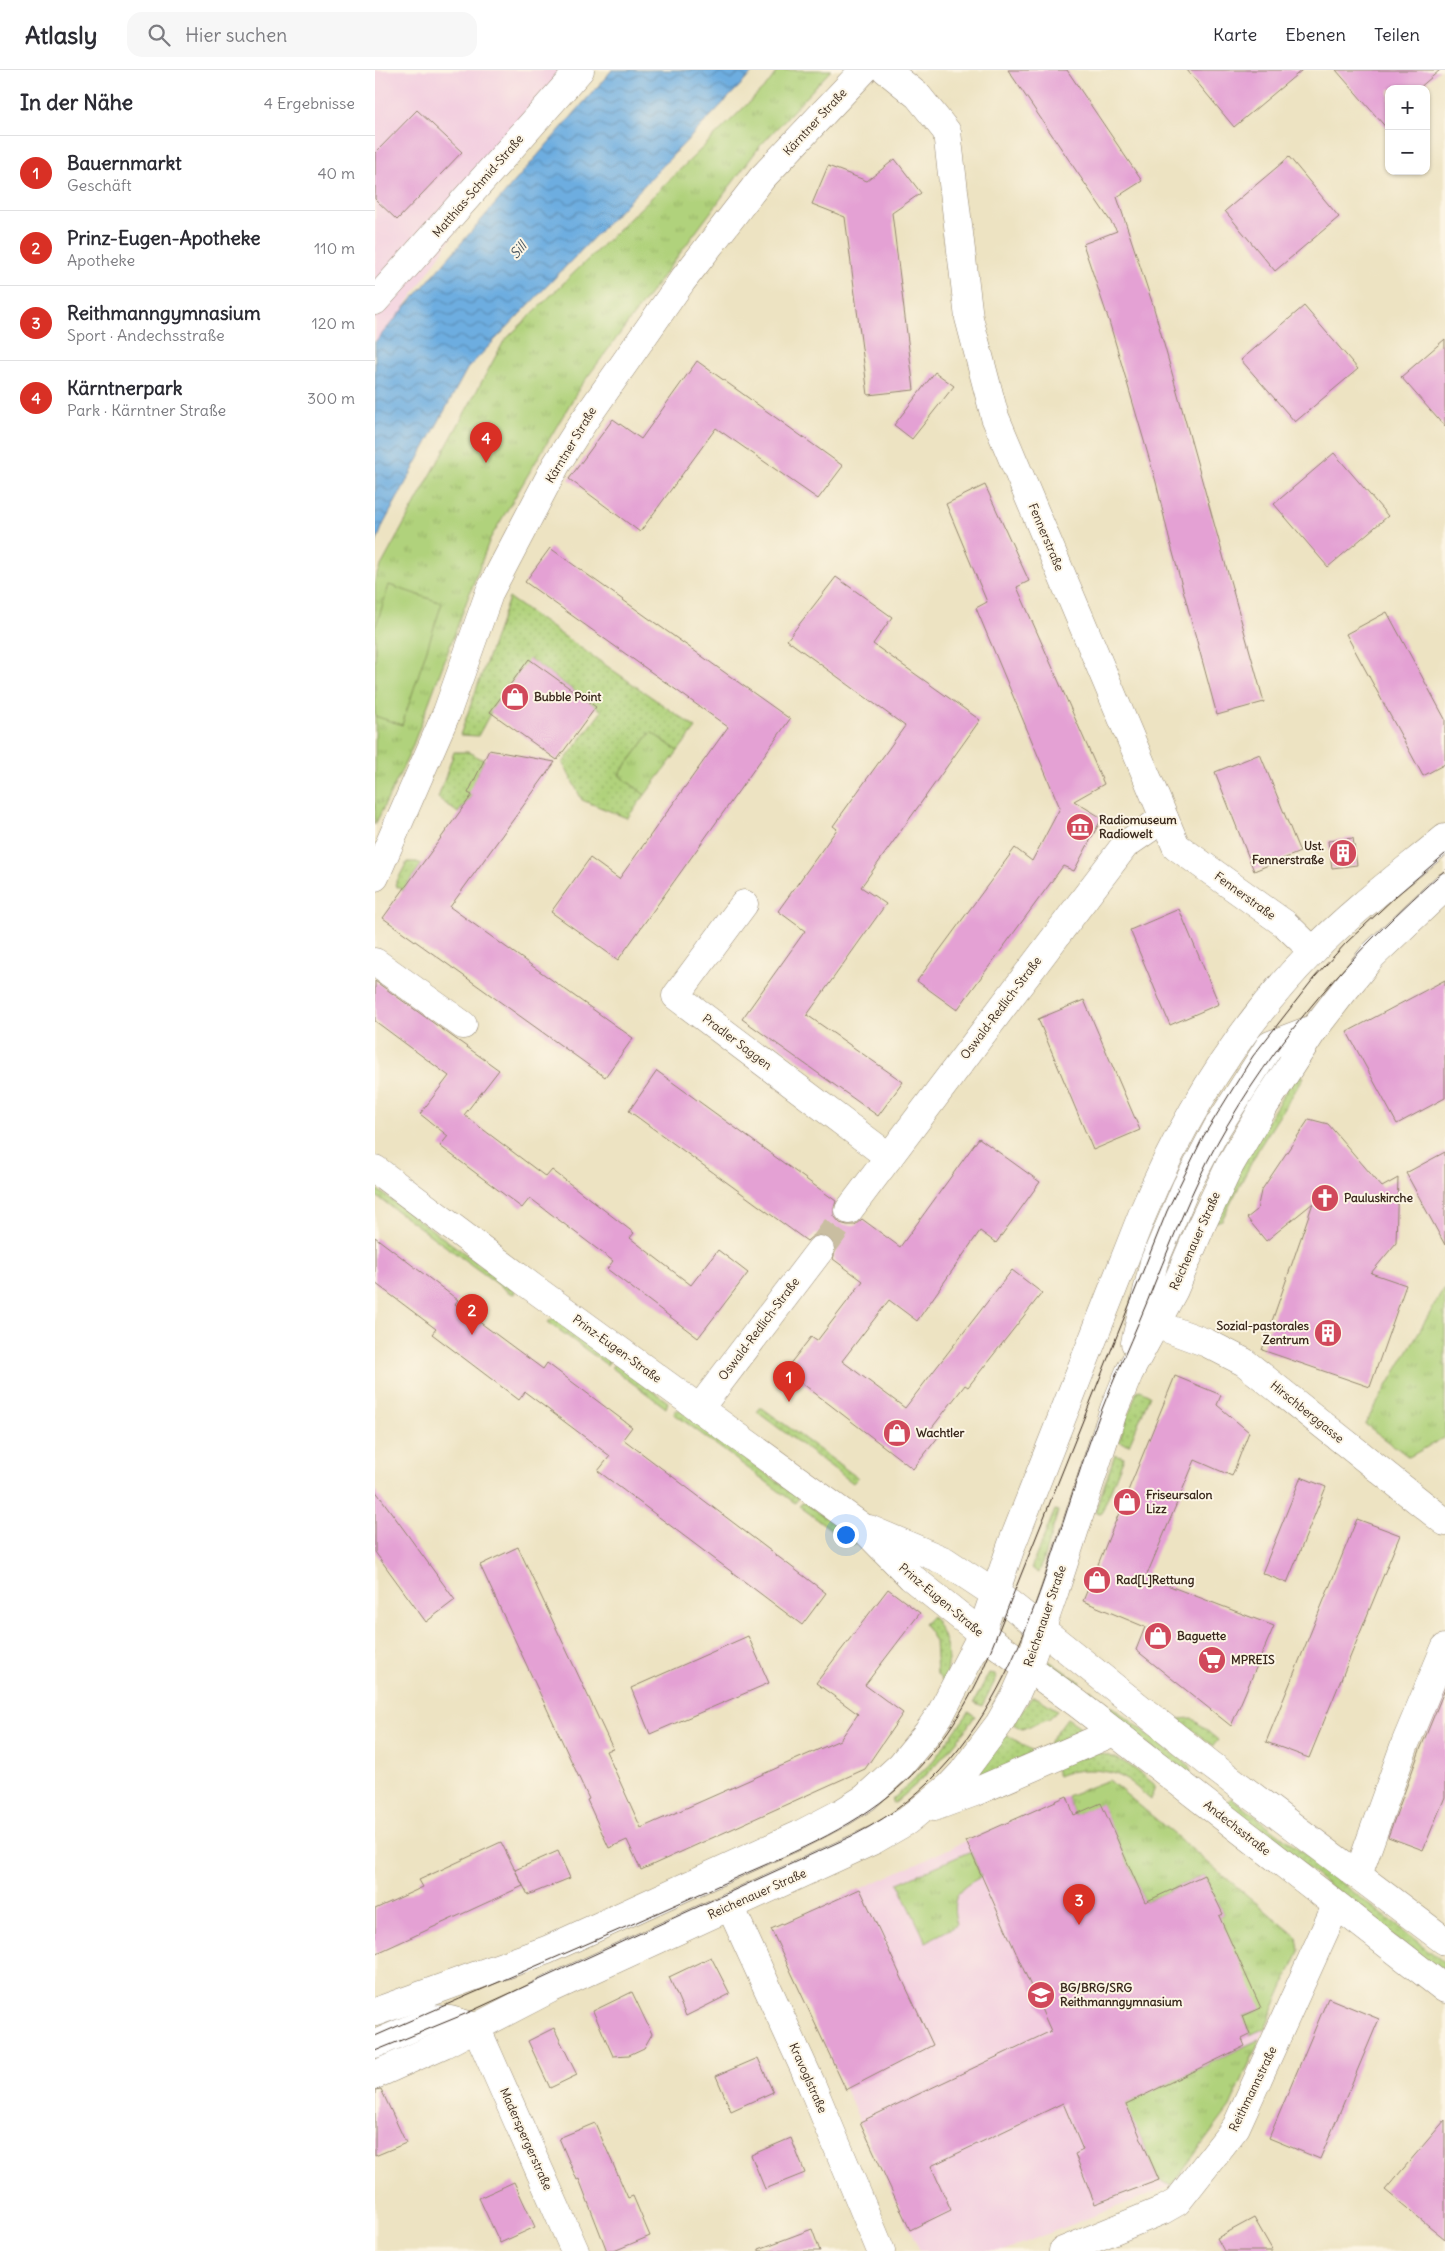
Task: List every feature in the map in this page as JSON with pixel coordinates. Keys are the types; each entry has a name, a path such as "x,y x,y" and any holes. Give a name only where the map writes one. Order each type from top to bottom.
{"street":[{"name":"Matthias-Schmid-Straße","path":"375,300 580,70"},
{"name":"Kärntner Straße","path":"375,877 447,712 490,591 557,465 584,421 682,281 756,185 864,70"},
{"name":"Fennerstraße","path":"886,70 917,96 947,132 969,318 995,417 1175,846 1285,924 1313,951"},
{"name":"Oswald-Redlich-Straße","path":"849,1210 1125,845 1164,818"},
{"path":"375,2012 547,1950 791,1840 841,1814 885,1781 915,1749 951,1696 981,1633 1012,1544 1153,1189 1175,1141 1210,1080 1246,1028 1313,951 1445,838"},
{"name":"Reichenauer Straße","path":"375,2075 444,2044 550,1989 874,1840 921,1812 963,1772 989,1739 1015,1696 1028,1666 1099,1452 1129,1373 1174,1290 1205,1217 1230,1165 1265,1105 1315,1028 1373,956 1445,887"},
{"name":"Pradler Saggen","path":"744,904 676,996 889,1157"},
{"path":"375,962 463,1025"},
{"path":"1268,1002 1270,1045"},
{"path":"1129,1373 1149,1280 1172,1220 1201,1156 1242,1086 1270,1045 1315,1028"},
{"name":"Prinz-Eugen-Straße","path":"375,1169 532,1287 861,1526 911,1577 981,1633 1028,1666"},
{"name":"Oswald-Redlich-Straße","path":"699,1409 819,1250"},
{"path":"1086,1358 1149,1280"},
{"name":"Hirschberggasse","path":"1155,1324 1207,1343 1244,1362 1445,1522"},
{"name":"Prinz-Eugen-Straße","path":"861,1526 945,1561 995,1593 1041,1628"},
{"path":"1041,1628 1210,1764 1445,1941"},
{"path":"1358,1876 1405,1744 1445,1648"},
{"name":"Andechsstraße","path":"1028,1666 1445,1989"},
{"path":"921,1812 975,1792 1114,1732"},
{"path":"1189,1790 1210,1764"},
{"name":"Kravoglstraße","path":"730,1906 810,2081 881,2251"},
{"name":"Reithmannstraße","path":"1063,2251 1163,2210 1177,2202 1236,2127 1336,1906"},
{"path":"433,2019 440,2007 443,1987"},
{"path":"375,2044 433,2019 450,2020 476,2027"},
{"name":"Maderspergerstraße","path":"476,2027 575,2251"}],"shaded area":[{"path":"375,70 565,70 375,351"},
{"name":"BG/BRG/SRG Reithmanngymnasium","path":"1109,1780 1297,1937 1299,1951 1230,2107 1171,2186 1003,2251 920,2251 771,1929 1066,1796"}],"green space":[{"path":"778,70 831,70 760,146 580,387 490,539 410,753 375,825 375,577 504,341 767,85"},
{"path":"389,585 442,603 402,725 375,716 375,629"},
{"path":"509,598 696,728 678,751 651,732 619,775 645,795 627,818 582,800 563,763 602,711 530,659 491,712 478,736 460,735"},
{"path":"651,732 678,751 645,795 619,775"},
{"path":"454,752 468,752 484,760 469,793 472,795 458,813 438,798"},
{"path":"407,862 417,862 421,865 403,891 395,885"},
{"path":"1297,1072 1304,1077 1259,1148 1222,1220 1216,1222 1223,1196"},
{"path":"375,1188 512,1288 515,1292 514,1294 510,1293 375,1195"},
{"path":"1445,1287 1445,1437 1409,1457 1365,1424"},
{"path":"554,1318 609,1359 607,1365 548,1322"},
{"path":"616,1364 668,1402 666,1408 611,1367"},
{"path":"1140,1390 1150,1395 1129,1445 1119,1441 1137,1391"},
{"path":"761,1407 858,1478 853,1483 757,1412"},
{"path":"678,1409 797,1496 795,1503 673,1413"},
{"path":"1115,1454 1124,1457 1101,1513 1095,1512"},
{"path":"801,1503 805,1503 857,1540 854,1546 799,1506"},
{"path":"1055,1510 1058,1511 1057,1515 1039,1573 1031,1568"},
{"path":"932,1616 941,1631 947,1648 948,1666 944,1683 937,1674 935,1641 924,1624"},
{"path":"1049,1661 1080,1682 1073,1690 1046,1665"},
{"path":"989,1673 995,1674 997,1677 982,1706 974,1702"},
{"path":"1090,1690 1190,1766 1191,1776 1083,1698"},
{"path":"1032,1697 1038,1698 1057,1710 1050,1718 1022,1729 1013,1724"},
{"path":"969,1712 975,1716 948,1752 917,1783 895,1803 892,1803 892,1800 932,1762"},
{"path":"1067,1718 1084,1732 1044,1749"},
{"path":"1192,1718 1218,1740 1213,1746 1178,1719"},
{"path":"1006,1734 1031,1750 1034,1756 974,1780"},
{"path":"1095,1753 1120,1760 1155,1785 1151,1800 1128,1781 1113,1773 1097,1770 1080,1770 1058,1776 1053,1765"},
{"path":"1109,1780 1297,1937 1299,1951 1265,2028 1250,2035 1243,2017 1260,2008 1174,1937 1223,1914 1204,1875 1145,1902 1101,1804 1074,1815 1067,1796"},
{"path":"1232,1798 1445,1963 1445,1978 1225,1803"},
{"path":"971,1851 981,1877 966,1886 957,1895 954,1908 957,1925 926,1942 898,1883"},
{"path":"1260,2039 1230,2107 1171,2186 1159,2180 1137,2129 1130,2129 1121,2106"}],"water":[{"name":"Sill","path":"612,70 755,70 467,369 383,525 375,546 375,342"}],"building":[{"path":"1008,70 1067,70 1142,181 1117,197 1153,305 1264,702 1217,715 1169,538 1156,482 1109,321 1083,244 1117,231"},
{"path":"1187,70 1302,70 1234,127"},
{"path":"1336,70 1440,70 1423,85 1385,85 1385,126"},
{"path":"417,110 462,152 397,220 375,199 375,153"},
{"path":"1289,157 1339,217 1275,271 1225,211"},
{"path":"895,159 921,193 892,213 914,390 868,395 845,217 812,204 828,166 867,181"},
{"path":"1304,306 1358,369 1295,422 1241,360"},
{"path":"1445,339 1445,427 1401,377"},
{"path":"697,361 843,466 818,499 716,428 640,532 569,479 613,419 641,439"},
{"path":"935,372 954,386 912,439 894,425"},
{"path":"1334,453 1388,516 1328,567 1274,504"},
{"path":"985,485 1029,581 1017,587 1104,784 1074,801 1102,818 1074,871 1063,866 957,1010 917,981 1015,848 1032,861 1060,808 976,608 987,602 946,504"},
{"path":"550,548 790,719 618,960 551,912 590,858 619,879 728,727 525,582"},
{"path":"836,577 892,617 873,644 980,720 861,887 886,904 807,1015 903,1082 878,1116 742,1019 805,931 778,911 837,829 833,826 905,726 787,640"},
{"path":"1387,612 1445,719 1445,764 1423,776 1346,634"},
{"path":"529,659 596,707 557,760 490,712"},
{"path":"489,750 555,762 450,907 633,1038 605,1077 383,918 472,795 468,793"},
{"path":"1260,754 1300,852 1254,871 1215,772"},
{"name":"Ust. Fennerstraße","path":"1353,838 1357,865 1332,868 1328,841"},
{"path":"1179,909 1219,1004 1170,1025 1130,930"},
{"path":"1445,980 1445,1098 1397,1124 1347,1032"},
{"path":"375,981 499,1070 464,1115 546,1177 552,1170 634,1233 630,1238 691,1285 718,1250 748,1273 698,1338 607,1269 613,1261 530,1198 522,1208 440,1146 448,1136 420,1114 449,1076 375,1021"},
{"path":"1084,1000 1140,1130 1093,1150 1038,1019"},
{"path":"657,1071 836,1201 834,1216 840,1223 855,1225 862,1219 900,1247 979,1138 1040,1182 996,1243 980,1231 917,1321 889,1300 842,1361 905,1408 1012,1270 1042,1293 968,1387 965,1385 931,1429 939,1436 913,1469 785,1370 811,1337 817,1341 863,1281 833,1259 835,1244 829,1237 821,1234 814,1235 807,1241 629,1111"},
{"path":"1309,1119 1328,1124 1382,1187 1398,1178 1396,1243 1371,1273 1406,1285 1370,1387 1262,1350 1313,1203 1266,1241 1247,1218 1257,1210 1261,1191"},
{"path":"1445,1152 1445,1245 1406,1173"},
{"path":"375,1237 458,1300 455,1304 543,1369 547,1363 632,1427 623,1439 826,1593 802,1625 598,1471 610,1456 525,1392 519,1400 432,1334 436,1329 375,1283"},
{"path":"1175,1376 1221,1395 1217,1405 1249,1432 1232,1476 1195,1460 1146,1577 1274,1626 1231,1726 1136,1650 1145,1627 1083,1601"},
{"path":"1301,1477 1326,1487 1287,1583 1262,1573"},
{"path":"375,1490 455,1600 426,1622 375,1552"},
{"path":"1357,1519 1400,1535 1309,1758 1266,1742"},
{"path":"518,1547 613,1749 606,1751 641,1828 840,1740 858,1714 816,1683 888,1589 920,1613 865,1685 903,1713 865,1769 641,1870 627,1840 609,1848 587,1800 589,1799 480,1565"},
{"path":"748,1636 769,1683 650,1734 631,1688"},
{"path":"1445,1689 1445,1797 1423,1850 1388,1837"},
{"path":"1067,1796 1074,1815 1101,1803 1145,1902 1204,1875 1223,1914 1219,1916 1261,2008 1243,2016 1250,2035 1242,2039 1245,2046 1126,2104 1159,2180 1095,2204 1075,2154 1083,2150 1063,2103 931,2166 951,2210 910,2230 860,2122 1051,2031 966,1841"},
{"path":"501,1842 523,1886 375,1954 375,1909 423,1887 419,1880"},
{"path":"558,1851 570,1878 528,1895 515,1870"},
{"path":"860,1889 933,2045 846,2090 771,1929"},
{"path":"711,1957 730,1994 686,2016 669,1977"},
{"path":"632,1992 652,2034 644,2048 629,2055 613,2056 593,2011"},
{"path":"1328,1998 1379,2019 1320,2159 1269,2138"},
{"path":"554,2028 577,2075 550,2088 528,2041"},
{"path":"758,2058 773,2092 731,2111 716,2076"},
{"path":"381,2089 406,2143 375,2156 375,2090"},
{"path":"1445,2120 1445,2239 1385,2190"},
{"path":"595,2123 628,2198 633,2196 650,2236 614,2251 607,2251 579,2179 577,2180 559,2138"},
{"path":"791,2138 805,2173 765,2189 751,2155"},
{"path":"514,2182 535,2227 500,2243 479,2198"},
{"path":"1254,2218 1273,2251 1224,2251 1217,2238"},
{"path":"812,2229 820,2251 759,2251 759,2249"}],"tunnel":[{"path":"820,1250 849,1210"}],"tram line":[{"path":"375,2036 629,1926 827,1836 870,1810 890,1795 931,1754 954,1723 982,1672 1167,1211 1203,1137 1253,1056 1314,978 1346,943 1396,896 1445,854"},
{"path":"375,2051 465,2014 856,1834 908,1801 950,1760 984,1713 1011,1662 1034,1607 1054,1551 1098,1418 1199,1178 1216,1145 1264,1068 1319,997 1379,931 1445,870"}],"place":[{"name":"Kärntnerpark","path":"486,463"},
{"name":"Bubble Point","path":"515,697"},
{"name":"Radiomuseum Radiowelt","path":"1080,827"},
{"name":"Ust. Fennerstraße","path":"1343,853"},
{"name":"Pauluskirche","path":"1325,1198"},
{"name":"Sozial-pastorales Zentrum","path":"1328,1333"},
{"name":"Prinz-Eugen-Apotheke","path":"472,1335"},
{"name":"Bauernmarkt","path":"789,1402"},
{"name":"Wachtler","path":"897,1433"},
{"name":"Friseursalon Lizz","path":"1127,1502"},
{"name":"Rad[L]Rettung","path":"1097,1580"},
{"name":"Baguette","path":"1158,1636"},
{"name":"MPREIS","path":"1212,1660"},
{"name":"Reithmanngymnasium","path":"1079,1925"},
{"name":"BG/BRG/SRG Reithmanngymnasium","path":"1041,1995"}]}
